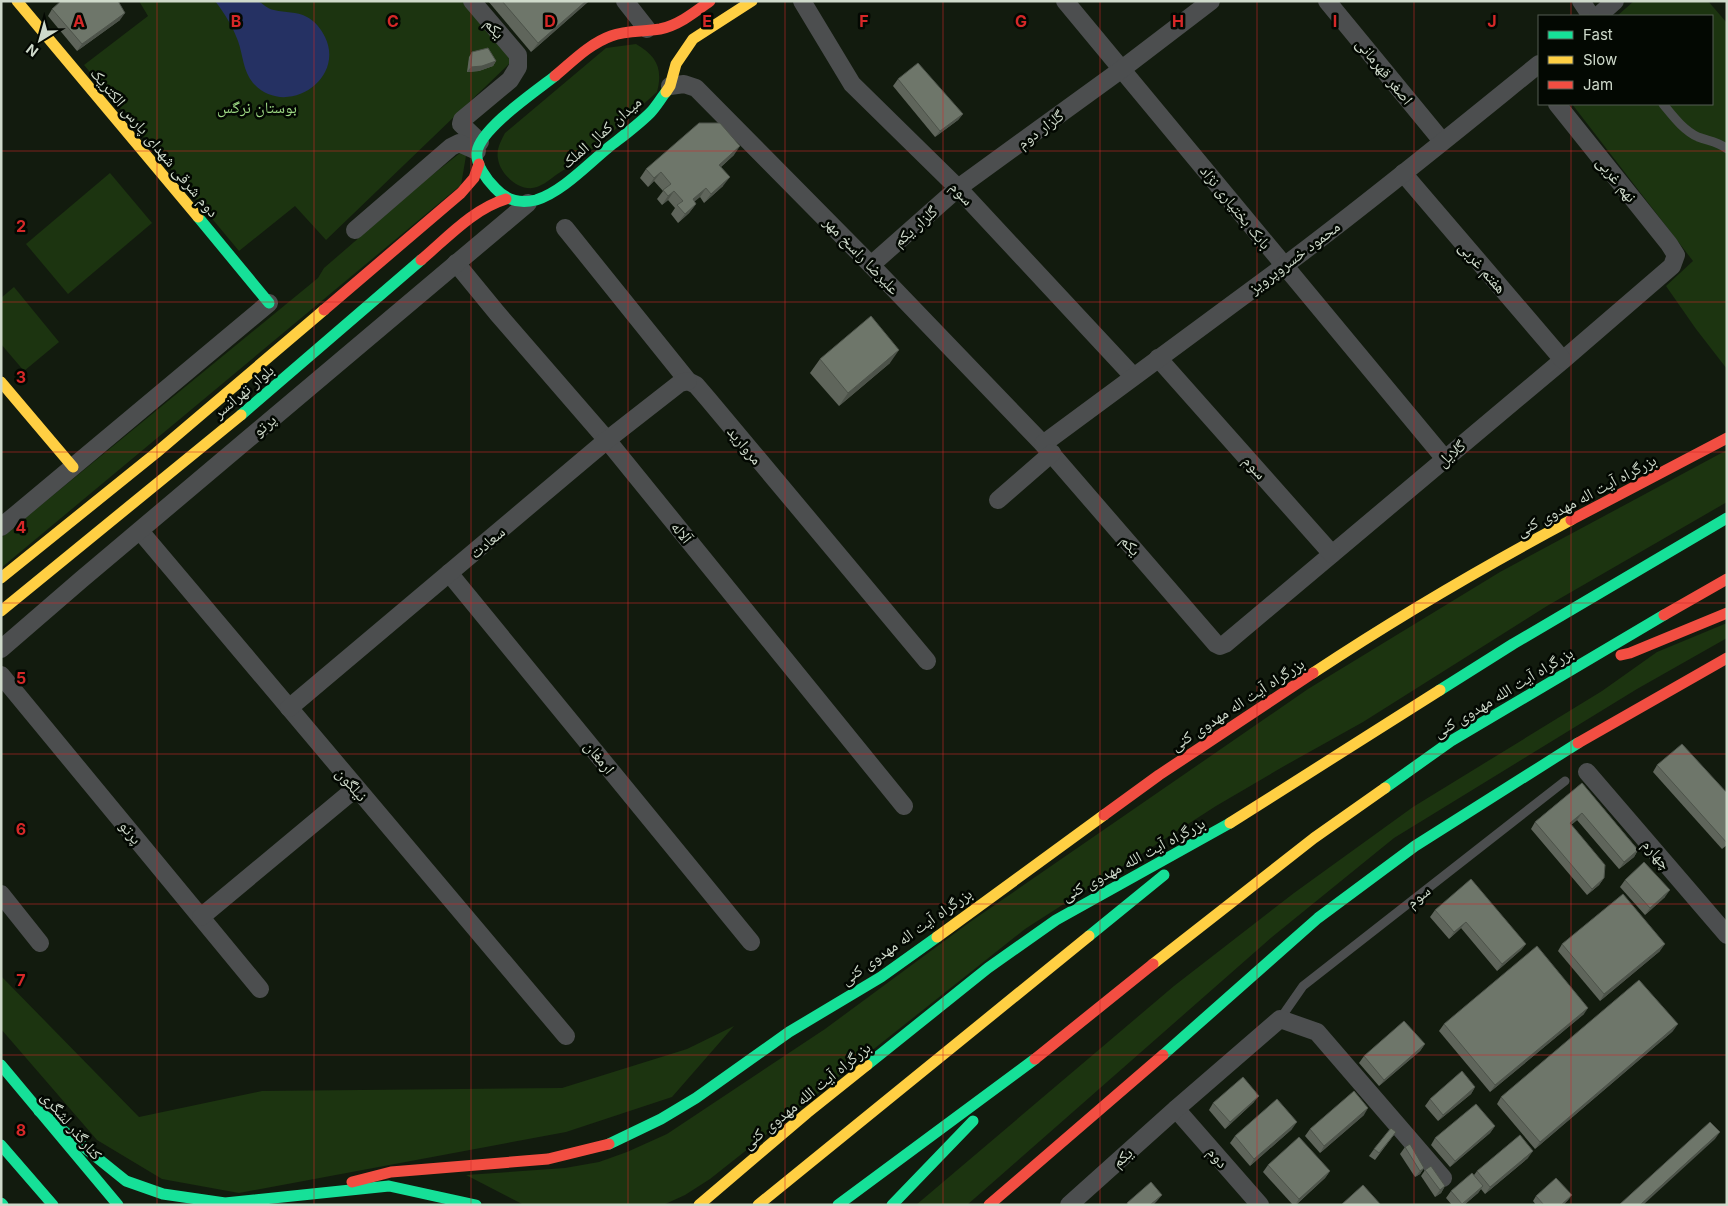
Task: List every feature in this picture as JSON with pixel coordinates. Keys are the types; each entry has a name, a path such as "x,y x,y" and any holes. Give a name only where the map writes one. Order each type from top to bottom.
{"main road":[{"name":"دوم شرقی شهدای پارس الکتریک","path":"16,1 269,303"},
{"path":"528,203 506,199 489,183 479,153 494,125 593,45 607,36 617,32 653,35 660,29 669,27 710,1"},
{"path":"668,51 676,64 692,39 752,1"},
{"name":"میدان کمال الملک","path":"528,203 542,200 582,172 651,112 670,86 676,64"},
{"name":"بلوار تهرانسر","path":"1,578 156,453 461,193 474,178 479,153"},
{"name":"بلوار تهرانسر","path":"1,611 243,413 478,212 493,203 506,199"},
{"path":"1,382 73,467"},
{"name":"بزرگراه آیت اله مهدوی کنی","path":"297,1196 391,1172 548,1158 590,1150 615,1142 661,1119 696,1098 789,1032 881,977 1159,775 1368,637 1510,553 1727,438"},
{"path":"1218,831 1513,644 1727,518"},
{"name":"بزرگراه آیت الله مهدوی کنی","path":"838,1205 850,1194 1023,1069 1185,938 1314,838 1452,741 1574,667 1727,579"},
{"path":"1574,667 1630,653 1727,613"},
{"path":"990,1205 1194,1029 1318,918 1415,846 1594,732 1727,658"},
{"name":"بزرگراه آیت الله مهدوی کنی","path":"698,1205 808,1113 988,968 1056,920 1218,831"},
{"name":"بزرگراه آیت الله مهدوی کنی","path":"758,1205 1218,831"},
{"name":"کنارگذر لشگری","path":"1,1065 118,1205"},
{"name":"بزرگراه آیت الله مهدوی کنی","path":"892,1205 1023,1069"},
{"path":"40,1111 126,1181 163,1194 225,1203 389,1186 476,1205"},
{"path":"1,1145 53,1205"},
{"path":"686,1205 716,1190"}],"street":[{"name":"یکم","path":"472,1 518,55 518,67 510,80 462,120 461,124 479,153"},
{"path":"624,1 653,35"},
{"name":"سوم","path":"802,1 852,84 958,188 1133,376"},
{"name":"بابک بختیاری نژاد","path":"1065,1 1445,458"},
{"name":"گلزار دوم","path":"958,188 1122,69 1211,1"},
{"name":"اصغر قهرمانی","path":"1327,1 1442,141"},
{"path":"1581,1 1590,15"},
{"path":"1599,15 1616,1"},
{"name":"محمود خسروپرویز","path":"998,500 1048,448 1133,376 1284,266 1442,141 1536,72"},
{"name":"علیرضا راسخ مهر","path":"670,86 684,84 696,88 872,264 1048,448"},
{"name":"نهم غربی","path":"1558,105 1676,255"},
{"path":"355,230 451,147 459,144 479,153"},
{"name":"هفتم غربی","path":"1403,173 1563,360"},
{"name":"گلزار یکم","path":"872,264 958,188"},
{"name":"پرتو","path":"1,649 528,203"},
{"name":"مروارید","path":"565,228 688,381 696,385 708,399 927,661"},
{"name":"گلایل","path":"1220,646 1225,644 1563,360 1672,266 1676,255"},
{"name":"آلاله","path":"456,263 607,440 904,806"},
{"path":"1,527 269,303"},
{"name":"سوم","path":"1158,358 1332,554"},
{"name":"سعادت","path":"289,708 607,440 680,383 688,381"},
{"name":"یکم","path":"1048,448 1220,646"},
{"name":"نیلگون","path":"140,530 566,1036"},
{"name":"ارمغان","path":"449,573 751,942"},
{"path":"28,590 82,579"},
{"name":"پرتو","path":"1,675 260,989"},
{"name":"چهارم","path":"1587,772 1727,935"},
{"path":"201,917 356,788"},
{"path":"1,894 40,943"},
{"path":"1280,1019 1317,1032 1443,1178"},
{"name":"سوم","path":"1176,1109 1280,1019"},
{"name":"یکم","path":"1069,1205 1176,1109"},
{"name":"دوم","path":"1176,1109 1260,1205"}],"lane":[{"path":"1664,105 1681,126 1697,136 1720,144 1727,149"},
{"name":"سوم","path":"1280,1019 1303,986 1565,782"}],"green space":[{"name":"بوستان نرگس","path":"139,1 463,1 510,54 512,61 326,240 295,206 239,251 84,65 148,16"},
{"path":"1634,1 1708,1 1727,23 1727,369 1666,286 1693,261 1573,105 1713,105 1713,15 1618,15"},
{"path":"636,44 649,53 657,64 659,84 657,92 596,146 542,185 531,188 518,185 512,181 503,171 498,155 499,145 505,133 606,48"},
{"path":"460,153 464,153 466,156 461,185 1,568 1,538 318,278 324,268"},
{"path":"110,173 152,223 68,294 26,244"},
{"path":"14,287 59,342 24,371 1,344 1,298"},
{"path":"1727,450 1727,502 1547,606 1363,722 1216,806 1025,929 710,1179 685,1195 663,1205 524,1205 466,1175 565,1168 599,1162 667,1134 825,1029 970,922 1308,689 1500,572"},
{"path":"1727,623 1727,638 1637,689 1394,838 1272,937 967,1205 916,1205 1174,986 1294,893 1413,807 1602,691 1657,652"},
{"path":"1,976 139,1117 262,1091 562,1088 687,1049 734,1026 672,1097 566,1132 239,1193 162,1179 97,1140 1,1029"}],"water":[{"path":"215,1 257,1 272,9 299,14 313,21 325,37 329,53 327,67 320,80 309,90 295,96 281,97 266,93 253,83 250,78 233,30"}],"building":[{"path":"61,1 118,1 125,13 82,44 52,9"},
{"path":"502,1 586,1 538,43"},
{"path":"488,48 496,61 482,66 471,67 472,52"},
{"path":"918,63 963,114 940,131 898,79"},
{"path":"699,123 720,123 740,146 719,165 730,177 711,194 706,188 693,199 696,204 685,214 677,205 683,201 674,191 668,196 663,190 671,184 661,172 654,178 646,169"},
{"path":"871,316 899,350 848,393 820,359"},
{"path":"1682,744 1727,793 1727,843 1657,765"},
{"path":"1582,783 1638,850 1624,862 1582,813 1570,823 1605,865 1604,878 1592,889 1535,822"},
{"path":"1644,862 1670,890 1650,908 1625,880"},
{"path":"1471,879 1526,944 1502,964 1466,922 1454,932 1435,910"},
{"path":"1623,894 1665,944 1604,994 1562,944"},
{"path":"1537,946 1588,1008 1495,1085 1444,1024"},
{"path":"1639,980 1678,1024 1540,1142 1501,1097"},
{"path":"1404,1021 1425,1044 1384,1080 1364,1056"},
{"path":"1462,1071 1475,1087 1443,1115 1430,1099"},
{"path":"1243,1077 1259,1096 1230,1122 1213,1103"},
{"path":"1354,1091 1368,1108 1324,1146 1310,1129"},
{"path":"1277,1099 1297,1122 1254,1159 1235,1136"},
{"path":"1476,1104 1495,1126 1455,1161 1435,1138"},
{"path":"1710,1122 1720,1132 1640,1205 1619,1205"},
{"path":"1391,1128 1396,1132 1379,1153 1374,1149"},
{"path":"1520,1135 1533,1151 1490,1187 1477,1171"},
{"path":"1299,1137 1330,1171 1299,1199 1268,1165"},
{"path":"1410,1144 1424,1168 1420,1171 1405,1147"},
{"path":"1431,1166 1445,1186 1440,1190 1425,1170"},
{"path":"1472,1173 1483,1186 1462,1204 1451,1191"},
{"path":"1556,1178 1572,1195 1561,1205 1544,1205 1536,1196"},
{"path":"1151,1182 1162,1195 1150,1205 1128,1205 1127,1203"},
{"path":"1363,1185 1381,1205 1341,1205"}],"traffic: fast":[{"path":"555,76 498,122 480,143 477,152 482,172 499,192 514,200 524,202 536,200 565,184 645,117 666,92"},
{"path":"198,217 269,303"},
{"path":"241,415 421,260"},
{"path":"1440,690 1513,644 1727,518"},
{"path":"1385,788 1451,741 1664,615"},
{"path":"1163,1055 1318,918 1415,846 1578,743"},
{"path":"867,1065 988,968 1056,920 1230,823"},
{"path":"1089,936 1164,875"},
{"path":"609,1144 661,1119 696,1098 789,1032 881,977 937,937"},
{"path":"838,1205 1035,1059"},
{"path":"1,1065 118,1205"},
{"path":"39,1111 126,1181 163,1194 225,1203 389,1186 476,1205"},
{"path":"892,1205 973,1121"},
{"path":"1,1145 53,1205"}],"traffic: slow":[{"path":"17,1 198,217"},
{"path":"666,92 670,86 676,64 693,39 752,1"},
{"path":"1,578 156,453 324,310"},
{"path":"1,382 73,467"},
{"path":"1,611 241,415"},
{"path":"1313,673 1376,632 1440,594 1571,520"},
{"path":"1230,823 1440,690"},
{"path":"1153,964 1314,838 1385,788"},
{"path":"937,937 1104,815"},
{"path":"758,1205 1089,936"},
{"path":"699,1205 807,1113 867,1065"}],"traffic: jam":[{"path":"555,76 581,54 603,39 623,33 667,27 686,18 710,1"},
{"path":"324,310 461,193 474,178 479,164"},
{"path":"421,260 471,217 506,199"},
{"path":"1571,520 1727,438"},
{"path":"1664,615 1727,579"},
{"path":"1621,655 1727,613"},
{"path":"1578,743 1727,658"},
{"path":"1104,815 1159,775 1313,673"},
{"path":"1035,1059 1153,964"},
{"path":"989,1205 1163,1055"},
{"path":"352,1182 391,1172 548,1159 609,1144"}]}
